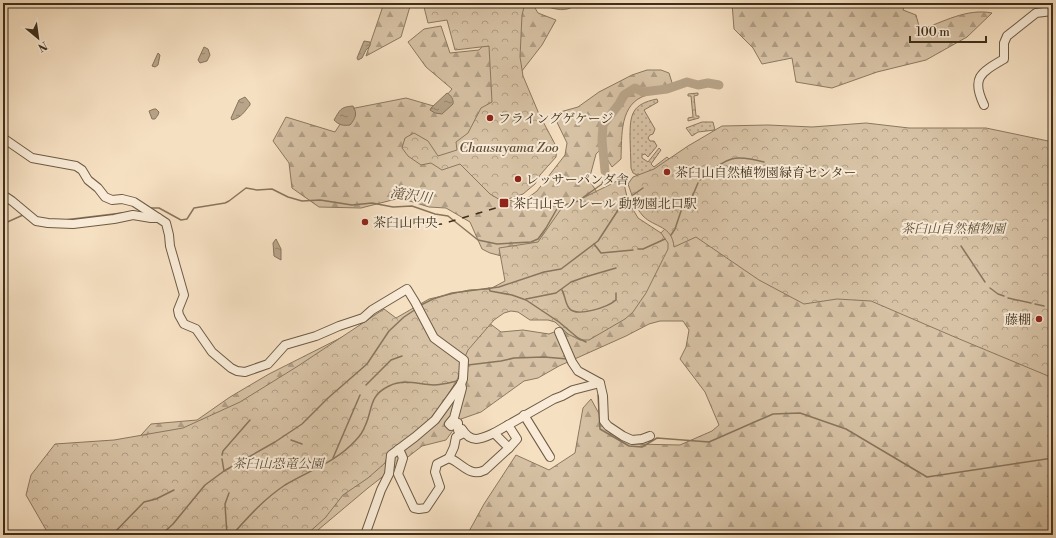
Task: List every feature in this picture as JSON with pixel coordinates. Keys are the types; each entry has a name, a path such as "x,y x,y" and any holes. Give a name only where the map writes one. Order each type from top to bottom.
{"street":[{"path":"984,105 978,93 977,82 983,72 1004,59 1004,43 1007,36 1036,13 1052,11 1053,9"},
{"path":"3,138 15,148 32,158 76,166 82,170 88,180 98,188 105,197 112,200 122,199 134,202 166,223 170,246 184,295 178,310 179,315 184,324 196,329 212,352 231,368 237,371 245,372 268,364 285,345 316,336 363,318 372,310 407,289 416,302 434,338 464,360 463,379 461,384 462,388 454,418 449,424 451,426 458,423 458,430 462,429 469,437 477,440 484,438 554,399 573,390 600,383"},
{"path":"3,197 6,197 12,201 36,221 48,223 74,224 133,215 159,218"},
{"path":"559,332 572,362 578,371 600,383 603,396 604,421 608,426 632,440 650,436"},
{"path":"366,535 381,490 389,474 391,455 416,437 435,420 457,386 461,384"},
{"path":"524,415 550,457"},
{"path":"449,458 467,470 481,472 485,470 517,439 508,425"},
{"path":"399,449 403,458 398,474 414,508 426,508 440,487 434,472 437,464 449,458 454,447 456,437 464,433"},
{"path":"494,433 509,448"}],"green space":[{"path":"384,3 411,3 401,37 366,56"},
{"name":"Chausuyama Zoo","path":"423,3 525,3 522,15 520,57 523,76 539,114 557,148 556,157 540,175 535,184 523,194 502,201 490,194 460,164 442,170 431,163 421,165 408,156 402,148 405,138 414,133 428,141 438,156 457,150 456,142 468,133 481,108 492,102 489,46 455,50 447,20 428,23"},
{"path":"496,3 532,3 538,13 556,20 542,45 518,76 493,196 521,203 537,191 565,155 567,143 553,114 578,107 599,92 632,75 647,70 661,70 669,73 674,89 647,95 638,99 631,105 624,121 622,131 621,159 612,167 601,149 596,154 589,180 600,197 587,227 509,258 490,253 482,249 470,222 446,208 429,207 400,198 361,208 319,207 292,188 289,163 273,141 286,117 335,132 350,109 406,98 437,107 452,89 426,67 408,42 424,29 441,26 450,53 479,50 497,30"},
{"path":"537,3 578,3 573,7 563,10"},
{"path":"732,3 905,3 903,10 916,15 920,30 964,14 973,12 992,13 967,37 926,60 877,72 832,88 796,82 792,58 762,64 753,48 734,29"},
{"path":"698,93 698,95 694,96 696,116 699,116 699,118 688,121 688,118 693,117 691,96 688,96 688,94"},
{"path":"657,99 658,102 644,110 655,129 653,134 648,138 650,141 654,141 657,146 648,157 645,154 642,155 642,158 648,162 659,148 661,150 651,164 654,167 667,157 670,160 641,177 633,173 631,168 630,137 632,116 637,107"},
{"path":"702,122 713,122 715,130 698,132 692,136 686,128"},
{"name":"茶臼山自然植物園","path":"866,123 909,128 986,128 1053,142 1053,378 871,301 837,299 804,304 759,280 696,237 674,247 673,240 670,235 662,228 648,220 640,212 628,184 633,177 654,169 688,146 722,126 768,125 812,127"},
{"name":"茶臼山恐竜公園","path":"617,181 621,181 624,184 628,201 638,218 661,233 668,243 668,249 646,293 633,312 625,319 589,340 580,340 568,334 555,322 548,320 530,320 518,312 511,311 504,313 494,320 468,350 460,368 458,378 437,413 420,431 389,452 385,463 368,478 343,495 325,518 306,535 49,535 26,495 31,475 55,444 114,440 183,428 240,402 298,366 384,309 396,318 429,299 469,290 490,289 505,281 499,248 538,242 561,209"},
{"path":"668,226 1053,331 1053,535 467,535 484,504 516,455 549,470 575,453 583,408 591,399 609,432 634,444 680,445 712,431 719,425 705,392 680,359 686,347 689,330 683,321 660,321 649,324 559,366 538,378 524,381 481,412 461,419 446,440 422,446 368,488 312,535 181,535 124,454 151,424 197,420 230,397 269,374 376,320 484,319 501,332 523,330 549,334 580,322 641,252"}],"water":[{"path":"364,41 370,42 370,46 362,58 358,60 357,58"},
{"path":"204,47 208,49 210,55 207,61 200,63 198,60"},
{"path":"158,53 160,55 158,65 155,67 152,66"},
{"path":"447,93 452,98 453,104 442,114 435,113 430,110 431,108"},
{"path":"245,97 250,105 241,116 232,120 231,118 239,100"},
{"path":"353,106 355,116 350,125 341,125 334,120 345,107"},
{"path":"154,109 159,112 155,119 152,119 149,111"},
{"path":"276,239 281,249 281,260 274,256 273,243"}],"waterway":[{"name":"滝沢川","path":"605,171 602,140 603,125 624,95 635,88 643,92 667,89 687,82 698,85 708,83 719,85"},
{"path":"700,180 716,167 735,158 752,159 764,162"},
{"name":"滝沢川","path":"151,208 159,208 181,220 187,219 194,208 225,203 246,188 257,190 272,189 288,197 302,201 320,200 352,205 372,203 393,207 412,206 435,214 448,216 478,240 497,244 531,242 538,239 558,207 578,201 602,184 604,178"},
{"path":"686,204 692,197 698,183"},
{"path":"633,195 643,188"},
{"path":"421,305 433,299 452,293 499,287 544,272 561,269 598,241 622,204"},
{"path":"671,235 675,229 682,208"},
{"path":"64,220 122,213"},
{"path":"3,224 23,215"},
{"path":"638,249 643,249 665,239"},
{"path":"594,244 601,253 633,250"},
{"path":"961,246 985,282"},
{"path":"526,299 556,293 571,282 616,268"},
{"path":"489,288 490,291 512,295 526,300 559,322 578,338 586,342"},
{"path":"990,288 998,294 1004,296"},
{"path":"562,290 569,308 578,312 585,312 606,306 616,300 616,293"},
{"path":"1008,298 1031,303"},
{"path":"1035,304 1044,306"},
{"path":"161,535 173,524 205,485 224,471 275,442 302,424 328,398 367,364 389,331 404,317 416,309"},
{"path":"366,385 391,360 402,356"},
{"path":"468,365 514,358 544,357 568,359"},
{"path":"232,535 257,508 277,490 322,466 347,448 362,432 374,399 382,390 394,384 400,383 411,382 436,385 457,381"},
{"path":"333,458 360,395"},
{"path":"598,395 600,429 629,446 642,447 657,438 709,442 773,414 800,413 846,429 927,477 1053,458"},
{"path":"222,455 223,451 250,420"},
{"path":"291,440 302,444"},
{"path":"222,459 224,471"},
{"path":"112,535 144,502 156,499 174,490"},
{"path":"227,535 225,504 229,493"}],"railway":[{"path":"380,220 397,218 428,225 442,224 509,204"}],"place":[{"name":"フライングゲケージ","path":"490,118"},
{"name":"茶臼山自然植物園緑育センター","path":"667,172"},
{"name":"レッサーパンダ舎","path":"518,179"},
{"name":"茶臼山モノレール 動物園北口駅","path":"504,203"},
{"name":"茶臼山中央","path":"365,222"},
{"name":"藤棚","path":"1039,319"}]}
